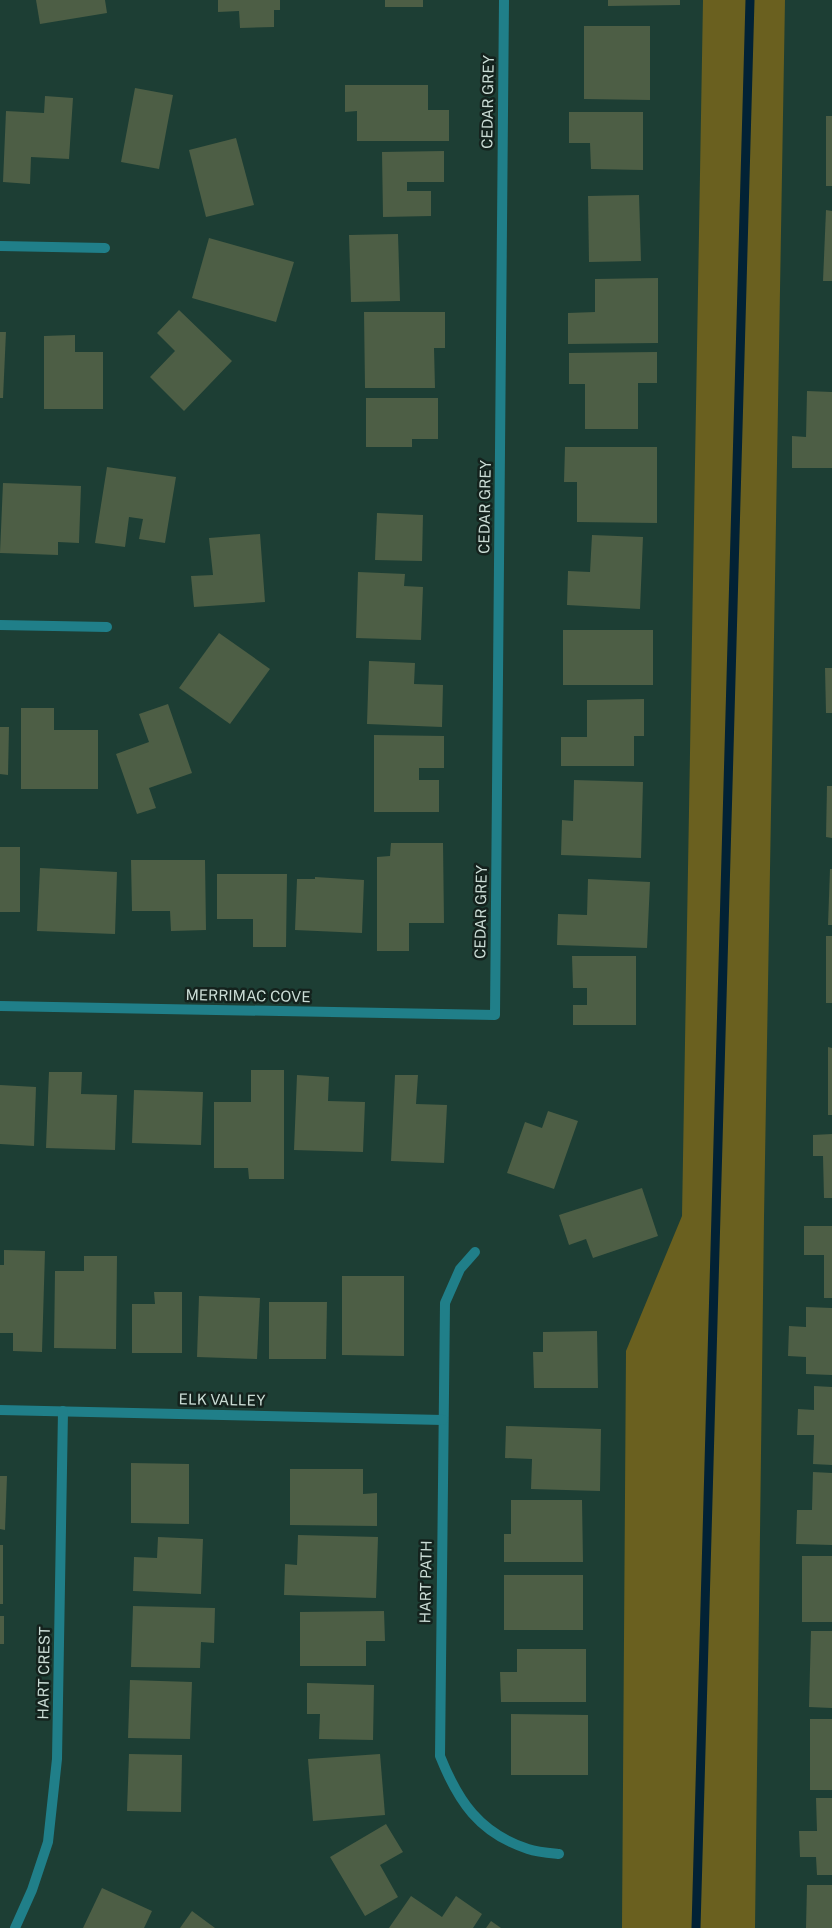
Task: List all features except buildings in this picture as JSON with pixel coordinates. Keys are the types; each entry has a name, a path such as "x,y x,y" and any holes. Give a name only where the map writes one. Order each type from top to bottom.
{"street":[{"name":"CEDAR GREY","path":"495,1015 504,0"},
{"path":"0,246 105,248"},
{"path":"0,625 107,627"},
{"name":"MERRIMAC COVE","path":"0,1006 495,1015"},
{"name":"HART PATH","path":"475,1252 460,1269 445,1303 440,1756 454,1790 466,1808 494,1832 528,1849 559,1854"},
{"name":"ELK VALLEY","path":"0,1410 443,1420"},
{"name":"HART CREST","path":"14,1928 32,1890 48,1842 57,1760 63,1411"}],"shaded area":[{"path":"703,0 785,0 764,1217 755,1928 622,1928 626,1351 682,1216"}],"waterway":[{"path":"696,1928 750,0"}]}
